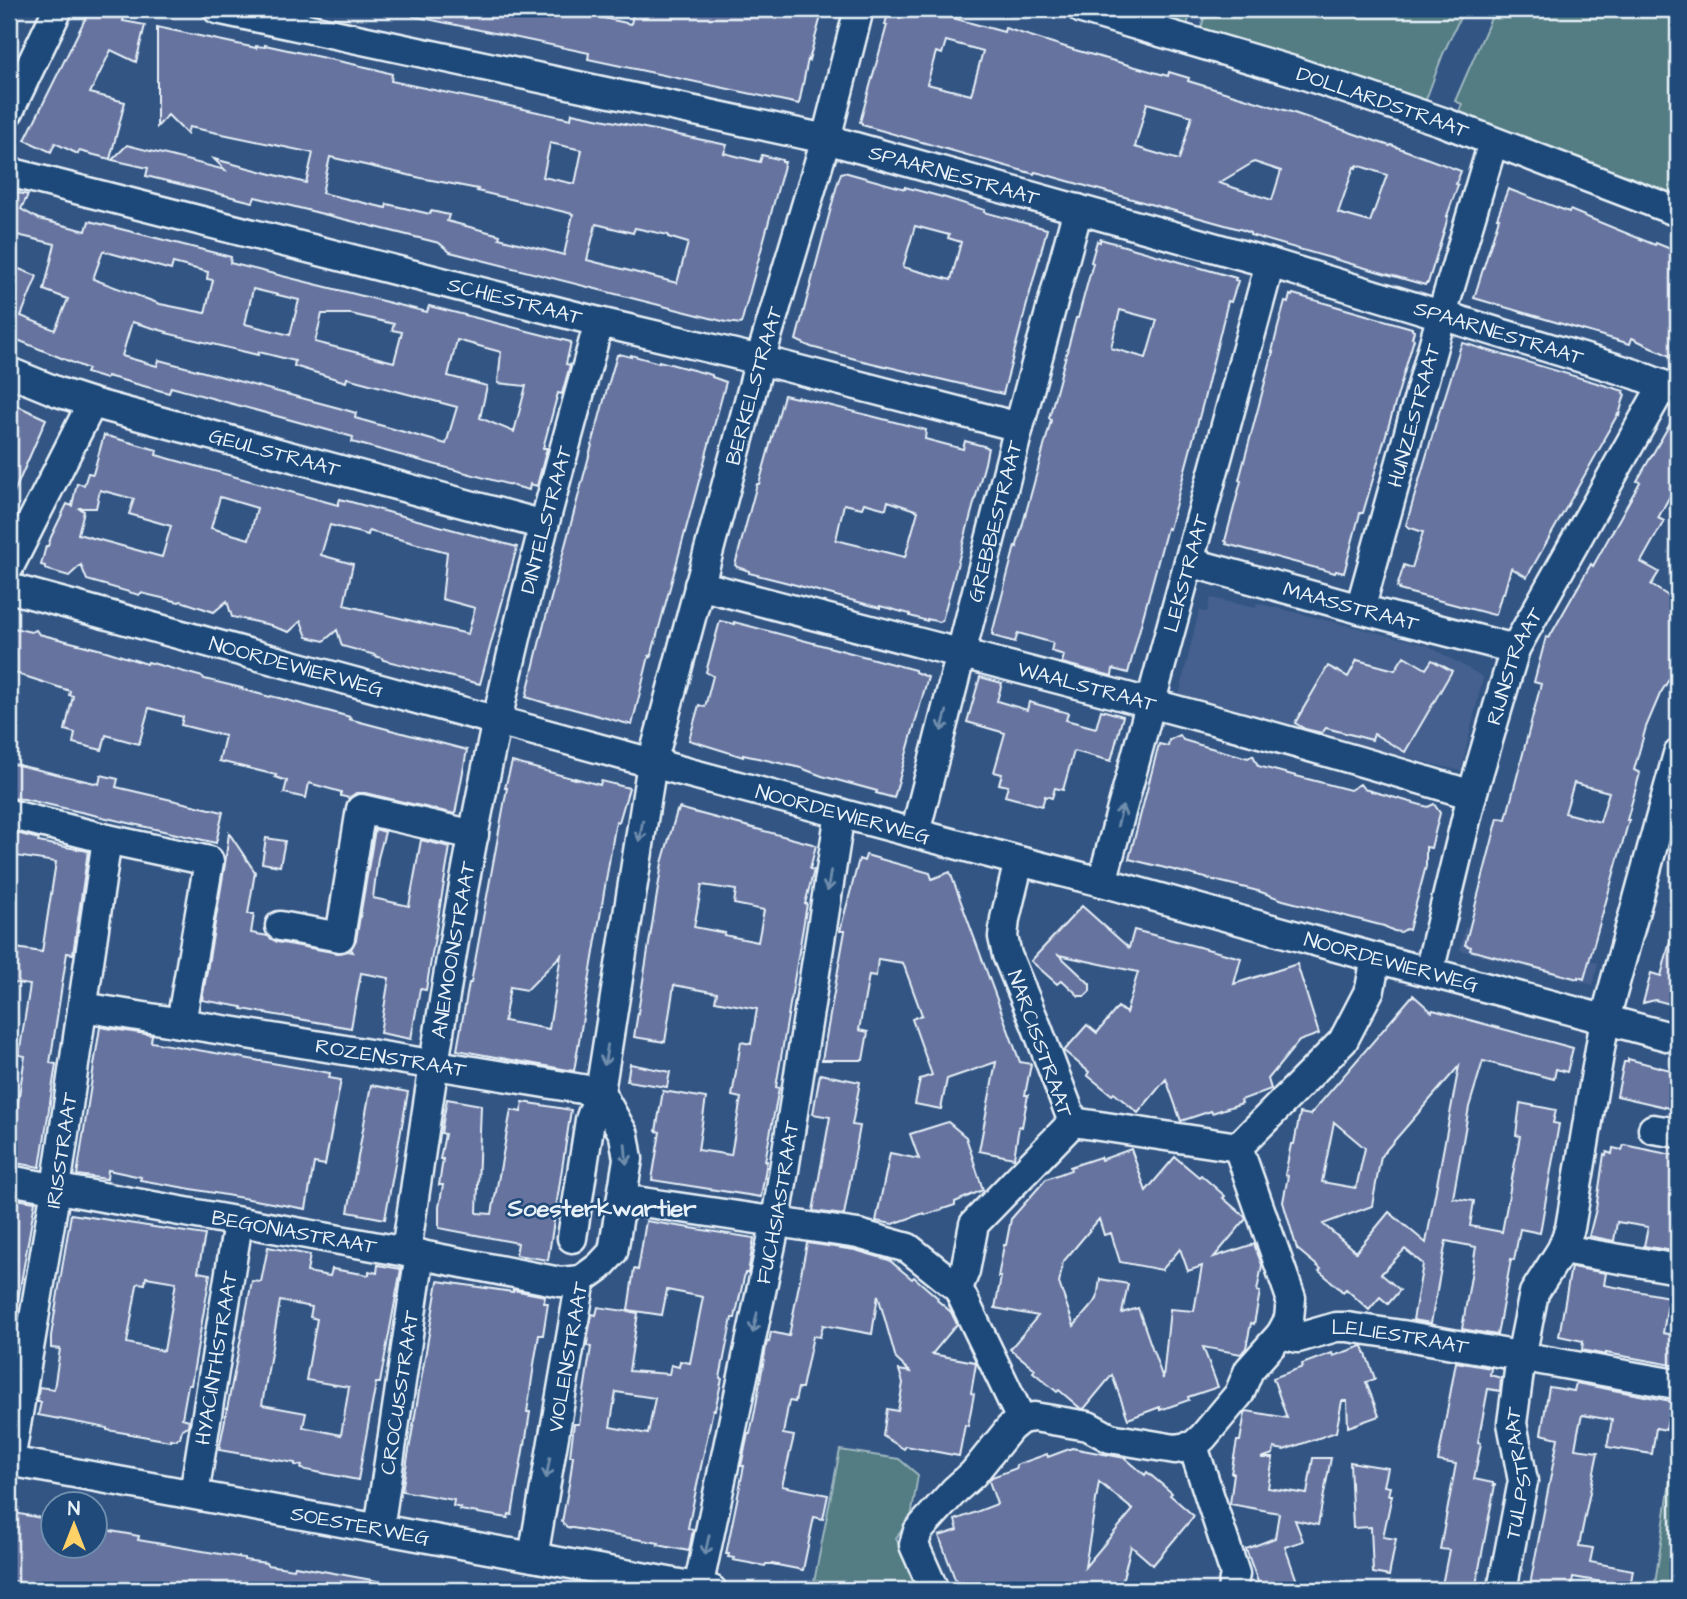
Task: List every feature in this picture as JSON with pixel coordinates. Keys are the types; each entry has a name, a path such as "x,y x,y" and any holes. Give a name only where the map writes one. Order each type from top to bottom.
{"street":[{"path":"9,111 58,9"},
{"name":"SPAARNESTRAAT","path":"217,9 826,139 1270,263 1635,374 1671,389"},
{"name":"BERKELSTRAAT","path":"652,763 760,360 826,139 859,9"},
{"name":"DOLLARDSTRAAT","path":"1082,9 1293,71 1443,122 1678,212"},
{"name":"HUNZESTRAAT","path":"1360,609 1493,142"},
{"name":"SCHIESTRAAT","path":"9,172 1019,427"},
{"name":"GREBBESTRAAT","path":"915,833 1078,209"},
{"name":"LEKSTRAAT","path":"1102,882 1270,263"},
{"name":"DINTELSTRAAT","path":"497,720 544,525 599,322"},
{"name":"GEULSTRAAT","path":"9,372 92,403 544,525"},
{"name":"RIJNSTRAAT","path":"1429,972 1472,794 1515,649 1671,389"},
{"path":"9,567 92,403"},
{"name":"MAASSTRAAT","path":"1189,562 1515,649"},
{"name":"WAALSTRAAT","path":"699,585 1151,703 1378,765 1472,794"},
{"name":"NOORDEWIERWEG","path":"9,588 1678,1039"},
{"name":"ANEMOONSTRAAT","path":"413,1253 434,1065 497,720"},
{"name":"TULPSTRAAT","path":"1502,1590 1523,1481 1512,1423 1521,1357 1534,1293 1562,1249 1570,1228 1605,1019 1667,844 1678,754"},
{"path":"572,1238 590,1119 600,1092 652,763"},
{"name":"ANEMOONSTRAAT","path":"280,926 340,937 361,809 474,835"},
{"name":"FUCHSIASTRAAT","path":"705,1589 776,1221 840,813"},
{"path":"9,814 209,861 181,1023"},
{"name":"IRISSTRAAT","path":"10,1461 55,1188 107,839"},
{"name":"NARCISSTRAAT","path":"958,1288 965,1271 974,1224 1073,1122 1007,955 1003,937 1018,861"},
{"path":"1238,1147 1343,1041 1370,989 1376,958"},
{"name":"ROZENSTRAAT","path":"83,1007 600,1092"},
{"name":"VIOLENSTRAAT","path":"533,1557 581,1280 599,1268 612,1252 628,1159 624,1135 600,1092"},
{"path":"1073,1122 1238,1147"},
{"path":"934,1590 914,1545 918,1531 954,1490 974,1474 1010,1428 1021,1419 1034,1417 1087,1426 1110,1438 1175,1449 1193,1446 1239,1394 1249,1370 1281,1334 1289,1318 1291,1298 1238,1147"},
{"name":"BEGONIASTRAAT","path":"9,1180 560,1282 581,1280"},
{"path":"622,1199 858,1234 908,1248 958,1288 1021,1419"},
{"name":"HYACINTHSTRAAT","path":"194,1494 238,1223"},
{"path":"1562,1249 1678,1269"},
{"name":"CROCUSSTRAAT","path":"379,1529 413,1253"},
{"name":"LELIESTRAAT","path":"1281,1334 1298,1338 1336,1327 1347,1327 1521,1357"},
{"path":"1521,1357 1670,1383"},
{"path":"1193,1446 1235,1574 1231,1590"},
{"name":"SOESTERWEG","path":"10,1461 705,1589"}],"shaded area":[{"path":"1211,598 1256,608 1257,603 1427,645 1483,677 1461,771 1370,748 1366,753 1178,699 1199,611 1207,612"},
{"path":"1465,927 1598,963 1593,985 1460,950"}],"green space":[{"path":"1133,9 1192,9 1187,25"},
{"path":"1207,9 1464,9 1425,102 1305,60 1201,28"},
{"path":"1495,9 1678,9 1678,195 1458,114 1462,104 1455,101"},
{"path":"1678,1428 1678,1590 1654,1590"},
{"path":"840,1450 899,1459 918,1475 911,1518 896,1538 919,1590 856,1590 814,1582"}],"building":[{"path":"90,9 126,9 123,21 145,25 136,62 111,50 90,93 125,102 110,159 79,151 78,154 55,143 51,152 25,140"},
{"path":"414,9 582,9 581,13 631,24 634,9 823,9 808,59 799,104 588,59 589,53 413,16"},
{"path":"889,9 920,9 1004,32 1005,28 1168,76 1169,72 1189,78 1188,81 1291,112 1461,171 1428,283 1425,285 1250,235 1243,230 862,125 860,122","holes":["946,41 983,51 971,95 927,84 936,52 942,54","1147,103 1192,116 1179,160 1135,147","1254,162 1281,171 1272,200 1219,183","1357,165 1387,175 1370,222 1338,213 1354,167"]},
{"path":"157,27 256,48 265,45 375,69 392,74 391,81 571,119 572,113 727,145 724,153 760,162 762,155 785,162 741,324 450,252 439,243 255,197 253,202 146,176 148,168 112,160 127,145 225,170 214,159 306,183 313,153 189,127 187,134 168,115 157,127","holes":["550,143 582,150 575,184 543,177","330,157 478,189 477,191 573,214 564,255 447,221 449,215 431,211 430,214 387,204 386,208 322,193","596,224 633,233 635,228 668,235 688,243 677,283 587,260"]},
{"path":"841,173 946,198 985,210 984,212 1047,229 1003,394 859,360 811,347 796,340","holes":["915,226 949,235 948,238 961,242 951,280 903,267"]},
{"path":"1508,189 1678,252 1678,360 1632,338 1630,344 1474,298"},
{"path":"9,191 28,195 21,209 39,219 86,231 89,221 231,257 230,263 427,312 429,306 571,342 566,364 570,365 562,394 558,393 543,448 547,448 537,486 530,484 529,490 352,442 353,437 171,387 169,393 107,376 106,379 86,373 88,369 13,338 9,345 9,265 37,276 21,316 55,330 68,299 44,290 55,244 9,233","holes":["103,251 171,270 173,263 208,272 207,279 213,280 205,313 160,304 93,279","253,289 299,300 290,335 245,324","322,314 351,314 394,324 392,330 402,332 394,362 315,342","132,322 166,333 295,361 294,366 346,382 347,378 457,407 446,444 355,418 356,413 339,408 159,360 157,366 122,356","457,340 501,352 498,383 526,386 514,432 480,418 487,386 448,376"]},
{"path":"1100,239 1236,278 1238,281 1231,302 1228,301 1203,403 1128,673 1113,669 1112,676 1062,663 1064,655 1051,651 1053,643 1018,633 1015,642 992,634 1093,263 1091,262 1097,241 1100,242","holes":["1120,310 1157,320 1146,358 1111,348"]},
{"path":"1290,295 1412,328 1414,331 1414,339 1344,573 1335,573 1226,544 1225,541 1278,327 1285,302 1288,303"},
{"path":"1463,343 1624,391 1625,394 1619,415 1527,577 1511,568 1494,615 1399,590 1397,587 1404,565 1412,568 1423,532 1406,525 1441,406"},
{"path":"619,354 659,361 712,375 726,382 632,725 526,697 607,389"},
{"path":"784,395 926,430 925,439 963,449 965,441 988,448 940,622 927,621 910,614 749,573 737,567 735,565","holes":["888,501 918,511 905,557 836,540 844,504 862,508 864,503 886,509"]},
{"path":"9,402 46,419 9,504"},
{"path":"1678,410 1678,481 1658,518 1664,521 1641,562 1659,572 1651,585 1678,602 1678,665 1660,694 1646,727 1634,770 1640,773 1629,820 1584,979 1578,979 1470,950 1471,947 1465,945 1498,818 1506,819 1541,684 1534,682 1546,637 1549,638 1591,564 1593,566 1640,482 1637,481","holes":["1574,783 1609,792 1600,822 1565,813"]},
{"path":"104,435 157,450 156,455 338,505 340,499 517,547 480,684 383,660 375,655 342,646 337,630 324,641 307,637 301,621 289,632 271,625 232,617 227,601 214,612 181,601 141,593 139,595 87,580 81,565 69,576 45,569 45,566 41,565 46,546 67,504 72,506 77,483 84,485 88,473 93,474","holes":["100,490 134,499 129,514 171,526 162,557 78,534 84,511 78,508 96,508","220,497 257,508 249,539 211,528","330,525 368,535 369,531 447,552 442,599 475,608 468,634 344,605 353,564 321,555"]},
{"path":"720,621 734,622 915,670 928,677 894,798 801,768 743,757 689,740 699,705 705,707 713,676 706,672"},
{"path":"14,628 31,632 36,630 39,634 467,750 455,814 365,793 356,793 349,798 341,796 341,792 309,783 306,798 284,793 287,781 275,777 276,775 219,761 225,736 181,725 183,717 149,708 139,744 106,735 102,750 73,743 75,733 65,730 73,696 69,695 70,691 9,671 9,643"},
{"path":"1404,656 1426,669 1432,660 1452,671 1405,752 1374,734 1372,740 1326,728 1322,733 1305,729 1295,723 1328,666 1348,677 1357,660 1395,670"},
{"path":"980,677 1002,683 997,701 1027,710 1029,702 1068,713 1066,720 1096,728 1101,710 1123,716 1111,761 1074,751 1063,790 1055,788 1052,798 1045,796 1042,806 1005,796 1008,786 999,784 1002,774 994,772 1005,733 967,722"},
{"path":"1180,735 1183,740 1200,745 1248,758 1253,755 1258,766 1350,790 1360,784 1364,789 1428,807 1434,804 1440,813 1431,848 1426,847 1426,866 1409,930 1394,931 1258,891 1129,859 1159,744 1168,746 1169,740"},
{"path":"512,762 600,785 601,781 629,788 619,822 616,821 574,1071 457,1050","holes":["561,955 549,1029 504,1021 510,987 527,990"]},
{"path":"9,763 99,784 101,775 118,779 116,787 223,812 216,843 24,799 9,798"},
{"path":"679,808 816,845 810,869 814,870 805,904 761,1197 652,1180 663,1091 706,1098 698,1150 731,1155 741,1098 732,1096 741,1042 751,1044 757,1009 715,1001 717,993 674,985 665,1042 634,1037 662,863","holes":["702,885 736,890 734,904 764,910 758,942 694,927"]},
{"path":"375,829 385,832 378,858 373,898 409,906 421,840 450,847 426,990 420,989 411,1039 380,1033 389,978 361,973 351,1028 202,1000 229,833 255,872 248,914 254,914 251,933 268,936 277,942 338,953 353,952 351,949 356,940"},
{"path":"9,831 39,839 38,842 88,851 73,954 67,953 50,1063 56,1064 40,1167 9,1162 25,1056 19,1055 30,985 9,982 9,947 42,952 56,862 9,855"},
{"path":"266,838 285,841 280,866 262,863"},
{"path":"866,855 930,873 932,879 950,872 1020,1062 1031,1064 1025,1095 1028,1095 1014,1158 979,1151 996,1062 947,1079 941,1109 915,1104 920,1079 932,1075 912,1019 922,1015 903,963 878,959 876,976 869,975 859,1030 868,1032 863,1060 822,1060 845,931 840,931 859,859 864,861"},
{"path":"1082,906 1129,948 1134,930 1241,958 1234,984 1297,964 1319,1034 1299,1041 1268,1079 1271,1089 1241,1100 1242,1103 1181,1121 1166,1079 1138,1113 1087,1075 1089,1072 1064,1051 1087,1025 1097,1033 1118,1007 1126,1013 1138,972 1059,955 1090,984 1090,991 1085,996 1079,996 1062,980 1057,984 1031,961"},
{"path":"1673,930 1678,930 1678,1006 1655,1000 1643,1003 1651,973 1661,976"},
{"path":"1413,995 1432,1012 1433,1010 1573,1048 1567,1072 1556,1069 1554,1079 1483,1061 1469,1107 1453,1198 1474,1201 1470,1226 1502,1232 1520,1136 1516,1135 1520,1103 1556,1110 1553,1123 1559,1124 1540,1233 1520,1229 1514,1260 1511,1259 1497,1335 1462,1329 1476,1247 1446,1241 1431,1323 1413,1320 1423,1264 1405,1249 1381,1274 1400,1290 1388,1304 1380,1297 1369,1310 1346,1289 1343,1292 1297,1249 1283,1202 1288,1176 1285,1175 1300,1113 1310,1115","holes":["1459,1066 1426,1243 1389,1212 1356,1252 1323,1224 1372,1206 1381,1156","1334,1122 1365,1148 1356,1188 1322,1182"]},
{"path":"100,1027 152,1035 151,1042 330,1073 329,1078 341,1080 325,1165 314,1163 306,1209 140,1180 141,1177 108,1170 107,1179 77,1175"},
{"path":"1628,1059 1678,1072 1678,1110 1617,1096 1624,1062 1628,1062"},
{"path":"630,1064 670,1072 667,1087 627,1081"},
{"path":"820,1074 860,1082 852,1125 860,1126 844,1215 813,1211 830,1117 813,1114"},
{"path":"371,1085 408,1092 385,1219 348,1212"},
{"path":"447,1099 481,1105 477,1213 492,1214 511,1110 521,1112 523,1102 571,1110 548,1260 516,1255 518,1243 439,1228 443,1185 439,1185 443,1159 440,1159 445,1134 441,1133"},
{"path":"948,1122 966,1137 983,1190 955,1202 955,1205 925,1215 924,1213 893,1224 876,1221 890,1153 919,1159 910,1134"},
{"path":"1624,1145 1678,1156 1678,1252 1644,1246 1648,1227 1617,1222 1614,1241 1589,1236 1604,1154 1612,1154 1613,1148 1622,1150"},
{"path":"1131,1149 1146,1191 1175,1157 1199,1177 1201,1175 1246,1219 1214,1257 1254,1244 1262,1265 1254,1324 1251,1323 1246,1348 1241,1354 1203,1347 1218,1387 1188,1397 1189,1400 1128,1419 1112,1375 1084,1409 1033,1372 1035,1369 1010,1349 1038,1316 995,1308 1001,1277 998,1277 1011,1219 1046,1179 1071,1170 1070,1167 1100,1157 1101,1160","holes":["1099,1219 1104,1235 1111,1233 1120,1262 1162,1270 1180,1249 1188,1271 1202,1266 1194,1311 1170,1309 1163,1379 1138,1308 1122,1313 1128,1284 1100,1279 1097,1299 1074,1326 1059,1283 1063,1262"]},
{"path":"9,1198 35,1202 18,1300 9,1299"},
{"path":"71,1214 205,1235 198,1272 210,1274 191,1385 188,1385 182,1418 189,1420 188,1426 182,1429 177,1440 107,1430 38,1415 41,1402 37,1402 39,1387 54,1389 60,1349 51,1348","holes":["146,1277 176,1282 164,1351 127,1343 137,1285 145,1284"]},
{"path":"646,1221 754,1238 748,1273 745,1273 735,1318 732,1318 720,1378 722,1379 688,1528 693,1530 689,1551 567,1527 562,1522 573,1456 570,1456 574,1424 579,1424 591,1347 587,1346 592,1314 596,1315 598,1307 638,1313 629,1371 669,1374 671,1365 679,1367 680,1361 690,1363 703,1297 667,1290 662,1315 628,1310 634,1269 638,1270","holes":["616,1392 655,1398 648,1434 610,1427"]},
{"path":"807,1243 855,1250 889,1260 912,1279 914,1277 951,1312 957,1324 932,1354 976,1364 971,1393 974,1394 959,1456 906,1446 904,1449 883,1436 887,1409 898,1411 903,1383 899,1370 910,1372 896,1359 878,1295 872,1334 823,1325 820,1337 813,1336 802,1388 798,1388 795,1402 789,1401 783,1434 794,1436 782,1486 828,1495 823,1519 814,1517 803,1570 733,1560 734,1558 726,1554 767,1341 769,1342 771,1332 789,1336"},
{"path":"268,1247 310,1255 307,1272 330,1276 332,1269 369,1275 369,1271 377,1273 378,1265 401,1269 380,1383 376,1383 358,1480 301,1469 302,1466 295,1463 219,1450 252,1281 261,1282","holes":["280,1301 312,1307 310,1317 317,1319 306,1380 349,1387 341,1435 303,1427 306,1413 262,1405"]},
{"path":"1571,1267 1606,1273 1604,1285 1669,1297 1663,1333 1678,1336 1678,1366 1582,1350 1583,1341 1559,1336"},
{"path":"438,1281 545,1296 544,1303 548,1303 543,1335 539,1335 535,1358 527,1412 530,1412 512,1515 509,1514 508,1518 460,1510 461,1508 453,1506 454,1500 402,1491"},
{"path":"1363,1346 1375,1379 1366,1382 1379,1416 1348,1427 1347,1401 1342,1401 1336,1432 1284,1450 1274,1448 1273,1454 1261,1458 1273,1458 1268,1488 1307,1494 1313,1458 1331,1458 1318,1525 1295,1520 1303,1541 1285,1547 1300,1590 1261,1590 1246,1549 1275,1538 1279,1513 1230,1504 1234,1473 1231,1473 1245,1413 1247,1411 1287,1418 1273,1378 1332,1353 1333,1356"},
{"path":"1456,1362 1491,1368 1490,1375 1501,1378 1500,1391 1488,1389 1478,1442 1481,1443 1474,1479 1495,1485 1475,1590 1441,1590 1449,1550 1440,1549 1456,1464 1438,1461"},
{"path":"1576,1383 1671,1401 1666,1430 1656,1428 1652,1454 1607,1447 1612,1420 1582,1415 1578,1432 1575,1449 1598,1452 1579,1546 1593,1548 1590,1562 1633,1570 1630,1587 1573,1577 1571,1590 1529,1590 1558,1438 1541,1434 1549,1387 1574,1391"},
{"path":"1072,1448 1125,1458 1172,1493 1170,1495 1194,1516 1153,1565 1131,1546 1120,1590 959,1590 939,1536 958,1530 955,1520 997,1504 989,1481 992,1477 1017,1468 1016,1465 1047,1454 1048,1457","holes":["1099,1482 1133,1510 1085,1567"]},
{"path":"1350,1462 1388,1468 1384,1486 1390,1487 1388,1495 1392,1495 1383,1537 1396,1539 1389,1576 1373,1573 1371,1527 1353,1528"},
{"path":"9,1512 38,1517 38,1560 108,1560 108,1530 139,1536 138,1540 244,1558 267,1565 294,1569 295,1566 383,1582 382,1590 37,1590 38,1587 9,1580"}],"district":[{"name":"Soesterkwartier","path":"602,1209"}]}
